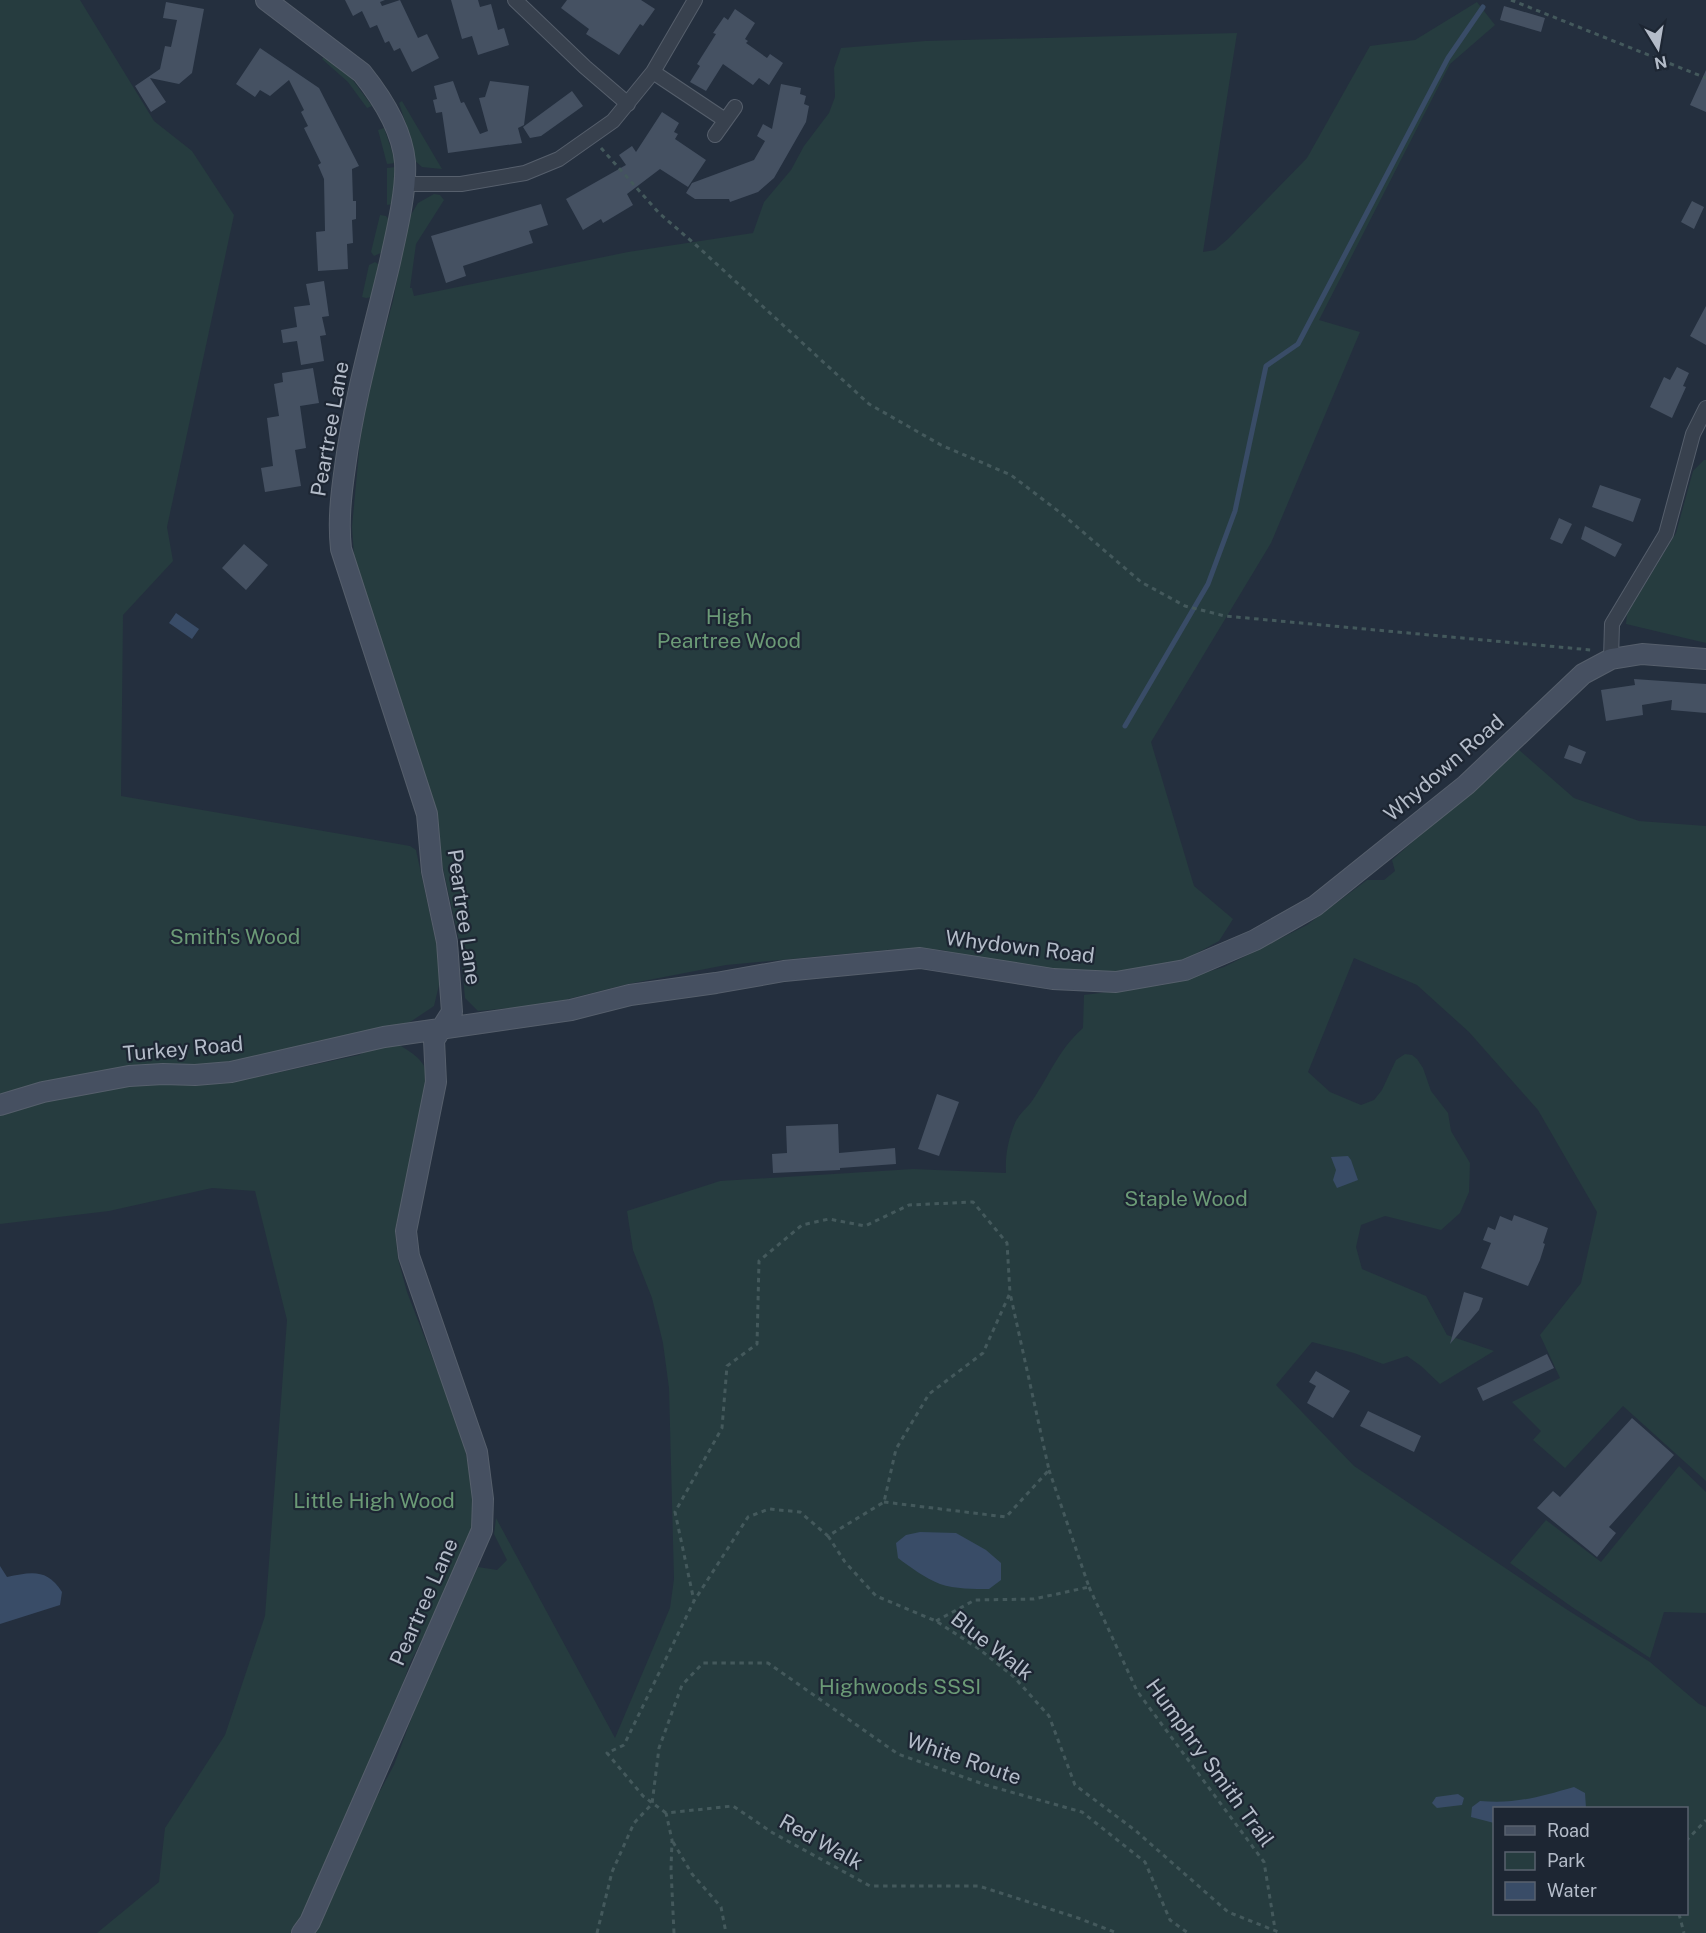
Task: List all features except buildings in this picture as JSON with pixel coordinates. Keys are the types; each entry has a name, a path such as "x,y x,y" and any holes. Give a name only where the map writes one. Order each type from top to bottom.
{"street":[{"name":"Peartree Lane","path":"266,0 362,73 389,113 398,134 405,162 404,184 394,242 349,434 338,525 341,549 427,813 432,871 447,942 453,1012 434,1040 436,1082 406,1231 409,1256 477,1452 483,1499 482,1530 310,1922 302,1933"},
{"path":"516,0 628,104"},
{"path":"404,184 461,184 525,173 559,159 614,121 653,72 695,0"},
{"path":"653,72 725,120"},
{"path":"714,135 735,107"},
{"path":"1611,659 1612,624 1666,534 1693,434 1706,408"},
{"name":"Whydown Road","path":"442,1028 571,1010 630,995 716,984 784,971 920,958 1053,980 1116,982 1185,970 1255,940 1315,906 1466,785 1583,674 1611,659 1642,654 1706,659"},
{"name":"Turkey Road","path":"0,1105 43,1092 129,1077 163,1074 195,1076 231,1072 384,1037 442,1028"}],"path":[{"path":"1511,0 1706,78"},
{"path":"592,137 659,213 869,404 941,446 1011,475 1062,514 1141,582 1185,606 1225,616 1588,649 1611,659"},
{"name":"Humphry Smith Trail","path":"694,1601 675,1512 722,1428 728,1366 757,1344 759,1262 802,1225 829,1219 865,1226 909,1205 974,1202 1007,1243 1010,1293 1049,1470 1089,1587 1137,1691 1264,1862 1275,1929"},
{"name":"Humphry Smith Trail","path":"884,1502 896,1449 929,1394 983,1353 1010,1293"},
{"path":"674,1933 670,1869 672,1840 666,1813 652,1804 607,1753 624,1745 694,1601 748,1517 769,1509 800,1512 828,1536 884,1502 1006,1516 1049,1470"},
{"name":"Blue Walk","path":"828,1536 845,1562 876,1596 936,1621 1014,1677 1049,1716 1075,1785 1136,1831 1228,1912 1281,1933"},
{"path":"936,1621 975,1600 1034,1599 1089,1587"},
{"name":"White Route","path":"652,1804 659,1748 682,1685 703,1664 768,1663 898,1754 986,1785 1083,1812 1145,1862 1170,1920 1188,1933"},
{"path":"597,1933 612,1872 634,1823 652,1804"},
{"name":"Red Walk","path":"666,1813 733,1806 773,1833 870,1886 979,1886 1117,1933"},
{"path":"1688,1839 1706,1820"},
{"path":"672,1840 692,1874 721,1907 726,1933"},
{"path":"1679,1915 1684,1933"}],"green space":[{"name":"Smith's Wood","path":"0,0 80,0 154,121 192,151 234,215 167,527 173,561 123,615 121,796 410,846 416,850 439,956 440,981 434,1006 410,1022 370,1033 195,1068 177,1064 137,1068 63,1079 0,1094"},
{"name":"High Peartree Wood","path":"1477,2 1495,25 1450,64 1319,320 1360,332 1271,543 1151,742 1194,886 1233,919 1219,941 1188,958 1169,964 1120,972 1070,971 1001,963 942,950 897,949 726,965 628,984 544,1005 478,1011 465,998 460,945 440,855 439,831 399,693 378,637 354,556 352,527 363,409 393,301 409,218 418,203 434,194 440,195 444,200 416,244 410,288 414,296 628,252 753,233 764,202 791,170 804,146 829,113 835,97 834,68 841,48 925,41 1237,33 1203,252 1215,250 1307,158 1370,46 1415,40"},
{"path":"325,56 352,79 372,106 367,108 348,82 322,59"},
{"path":"402,101 442,169 422,167 414,160 411,140 399,103"},
{"path":"384,128 396,163 387,164 378,130"},
{"path":"396,167 395,196 392,204 387,205 387,168"},
{"path":"380,215 386,216 389,220 383,252 374,256 371,252"},
{"path":"375,262 381,266 374,297 362,297 369,265"},
{"path":"1706,460 1706,643 1626,624 1627,614 1676,533 1693,471"},
{"path":"1518,749 1574,798 1639,821 1706,826 1706,1481 1623,1406 1565,1468 1533,1440 1541,1431 1512,1402 1560,1378 1540,1335 1581,1283 1597,1212 1538,1110 1469,1032 1417,985 1354,958 1308,1072 1330,1092 1361,1105 1374,1100 1382,1090 1396,1060 1405,1054 1412,1055 1423,1068 1431,1091 1448,1113 1451,1131 1470,1163 1469,1192 1460,1213 1441,1230 1385,1216 1361,1225 1356,1247 1362,1269 1426,1296 1447,1335 1494,1351 1440,1384 1407,1356 1383,1364 1354,1353 1312,1342 1276,1385 1354,1466 1566,1609 1650,1662 1699,1704 1706,1707 1706,1933 310,1933 394,1765 428,1674 478,1567 497,1570 507,1560 494,1534 496,1518 615,1738 670,1608 674,1579 669,1388 663,1343 652,1298 633,1250 627,1211 720,1181 913,1169 1006,1173 1008,1148 1017,1120 1032,1101 1067,1045 1083,1028 1084,995 1163,985 1224,967 1307,925 1367,880 1384,880 1395,871 1392,860"},
{"name":"Little High Wood","path":"399,1045 422,1063 427,1074 429,1090 395,1230 398,1259 407,1292 462,1434 473,1490 474,1523 446,1593 410,1663 382,1743 302,1918 291,1933 97,1933 159,1882 165,1828 225,1735 265,1616 287,1320 255,1191 212,1188 109,1211 0,1224 0,1113 65,1097 139,1085 171,1083 204,1085 262,1076 359,1055 378,1047"},
{"path":"1679,1466 1706,1492 1706,1613 1664,1612 1650,1658 1510,1563 1546,1520 1601,1562"}],"water":[{"path":"176,613 199,629 192,639 169,623"},
{"path":"1348,1156 1358,1180 1337,1188 1333,1180 1336,1170 1331,1157"},
{"path":"920,1532 956,1533 986,1550 1001,1563 1001,1580 989,1589 965,1588 940,1584 923,1576 898,1558 896,1543 906,1535"},
{"path":"0,1566 7,1577 31,1573 44,1575 62,1592 60,1605 0,1624"},
{"path":"1574,1787 1585,1793 1586,1807 1493,1807 1493,1823 1471,1817 1472,1807 1480,1801 1516,1801"},
{"path":"1458,1794 1464,1798 1462,1805 1437,1808 1432,1803 1436,1797"}],"waterway":[{"path":"1125,726 1208,584 1235,511 1266,366 1298,344 1448,58 1483,7"}],"park label":[{"name":"Staple Wood","path":"1186,1199"},
{"name":"Highwoods SSSI","path":"900,1687"}]}
